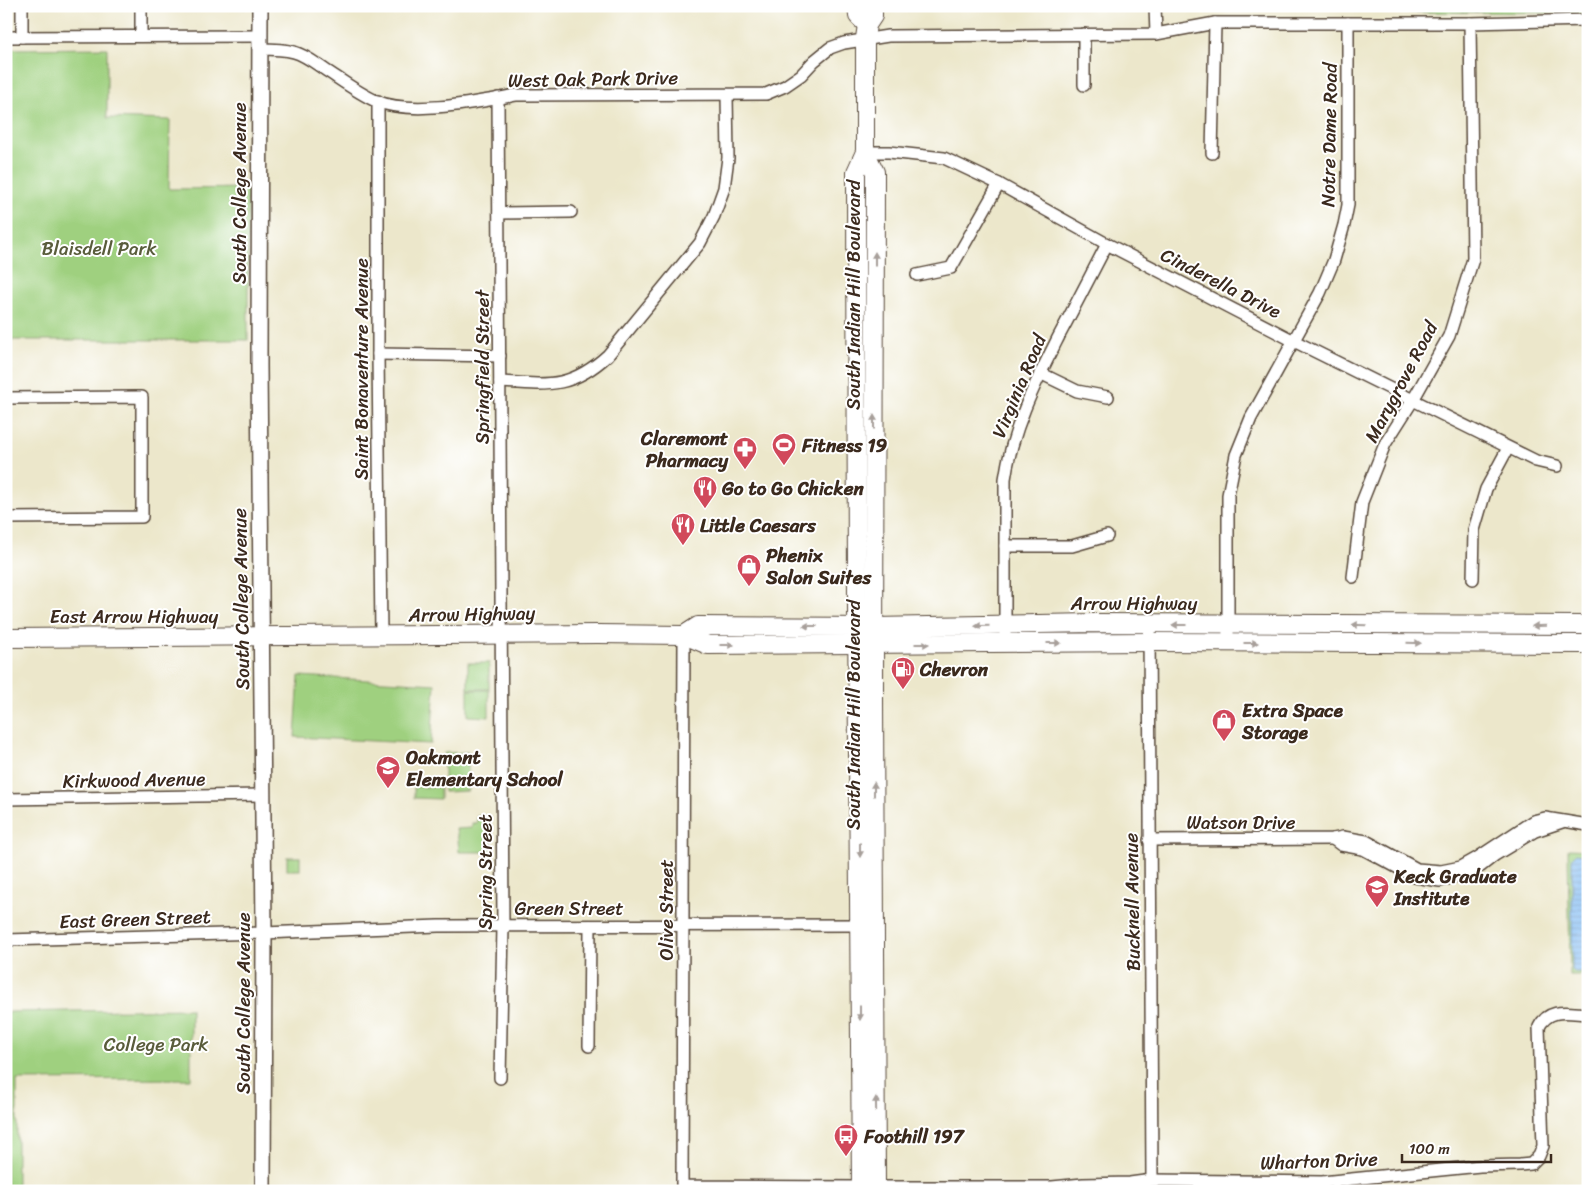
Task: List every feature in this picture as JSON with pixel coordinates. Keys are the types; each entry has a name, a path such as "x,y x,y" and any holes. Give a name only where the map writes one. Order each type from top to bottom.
{"main road":[{"name":"South Indian Hill Boulevard","path":"857,6 858,16 866,32"},
{"name":"South Indian Hill Boulevard","path":"869,1189 866,636 875,172 865,152 866,32 873,16 873,6"},
{"name":"Arrow Highway","path":"866,636 1005,626 1095,623 1588,625"},
{"name":"Arrow Highway","path":"261,637 684,635 698,626 1005,643 1588,644"},
{"name":"East Arrow Highway","path":"6,638 261,637"}],"street":[{"path":"22,6 22,37"},
{"path":"141,6 141,36"},
{"name":"South College Avenue","path":"260,6 259,365 264,933 263,1191"},
{"path":"1155,6 1156,34"},
{"name":"West Oak Park Drive","path":"6,37 141,36 260,43 296,53 312,60 356,90 378,101 402,107 447,106 516,95 766,94 785,86 830,48 866,32 888,36 1156,34 1215,23 1470,23 1588,20"},
{"path":"1212,153 1215,23"},
{"name":"Notre Dame Road","path":"1228,643 1228,495 1236,455 1250,418 1320,293 1334,260 1348,205 1348,23"},
{"name":"Marygrove Road","path":"1353,577 1362,502 1385,444 1413,400 1449,336 1472,259 1470,23"},
{"path":"1084,34 1084,85"},
{"path":"500,382 560,383 578,377 594,368 608,355 700,243 714,216 724,188 728,158 727,95"},
{"name":"Springfield Street","path":"498,98 502,635"},
{"name":"Saint Bonaventure Avenue","path":"378,101 381,636"},
{"name":"Cinderella Drive","path":"865,152 889,152 944,158 998,184 1107,244 1508,448 1536,461 1557,466"},
{"path":"917,275 951,268 998,184"},
{"path":"499,213 571,212"},
{"name":"Virginia Road","path":"1005,643 1005,479 1008,459 1026,405 1040,373 1107,244"},
{"path":"378,354 500,356"},
{"path":"1040,373 1077,391 1108,397"},
{"path":"6,398 142,397 142,517 6,518"},
{"path":"1473,579 1474,530 1486,489 1508,448"},
{"path":"1004,546 1072,546 1106,536"},
{"name":"Bucknell Avenue","path":"1148,624 1152,1180"},
{"name":"Spring Street","path":"500,1078 503,926 502,635"},
{"name":"Olive Street","path":"684,635 682,1186 869,1189"},
{"name":"Kirkwood Avenue","path":"6,799 263,795"},
{"name":"Watson Drive","path":"1149,840 1334,840 1341,845 1362,849 1415,877 1440,881 1462,875 1481,866 1495,855 1535,831 1562,822 1588,825"},
{"name":"Green Street","path":"264,933 438,926 867,925"},
{"path":"589,1046 590,926"},
{"name":"East Green Street","path":"6,940 264,933"},
{"name":"Wharton Drive","path":"1152,1180 1322,1182 1480,1166 1531,1164 1539,1156 1543,1146 1539,1027 1544,1018 1554,1013 1588,1014"},
{"path":"869,1189 1052,1187 1152,1180"}],"green space":[{"path":"1388,6 1588,6 1588,13 1388,12"},
{"name":"Blaisdell Park","path":"107,48 107,118 170,120 169,189 248,188 248,340 6,340 6,49"},
{"path":"468,663 489,663 489,689 468,689"},
{"path":"299,676 435,684 431,744 295,737"},
{"path":"468,690 489,690 489,717 468,716"},
{"path":"468,752 468,791 444,792 444,753"},
{"path":"414,787 440,787 440,799 414,798"},
{"path":"477,816 486,816 486,829 492,829 492,850 487,852 459,852 456,829 472,828 472,823 477,823"},
{"path":"1568,849 1588,850 1588,975 1570,975"},
{"path":"287,857 300,857 300,870 287,870"},
{"name":"College Park","path":"191,1009 191,1079 17,1080 17,1191 6,1191 6,1012"}],"water":[{"path":"1576,853 1588,855 1588,972 1575,972 1572,970 1572,859"}],"place":[{"name":"Fitness 19","path":"784,466"},
{"name":"Claremont Pharmacy","path":"745,470"},
{"name":"Go to Go Chicken","path":"705,509"},
{"name":"Little Caesars","path":"683,546"},
{"name":"Phenix Salon Suites","path":"749,587"},
{"name":"Chevron","path":"903,690"},
{"name":"Extra Space Storage","path":"1224,742"},
{"name":"Oakmont Elementary School","path":"388,789"},
{"name":"Keck Graduate Institute","path":"1377,908"},
{"name":"Foothill 197","path":"846,1157"}]}
